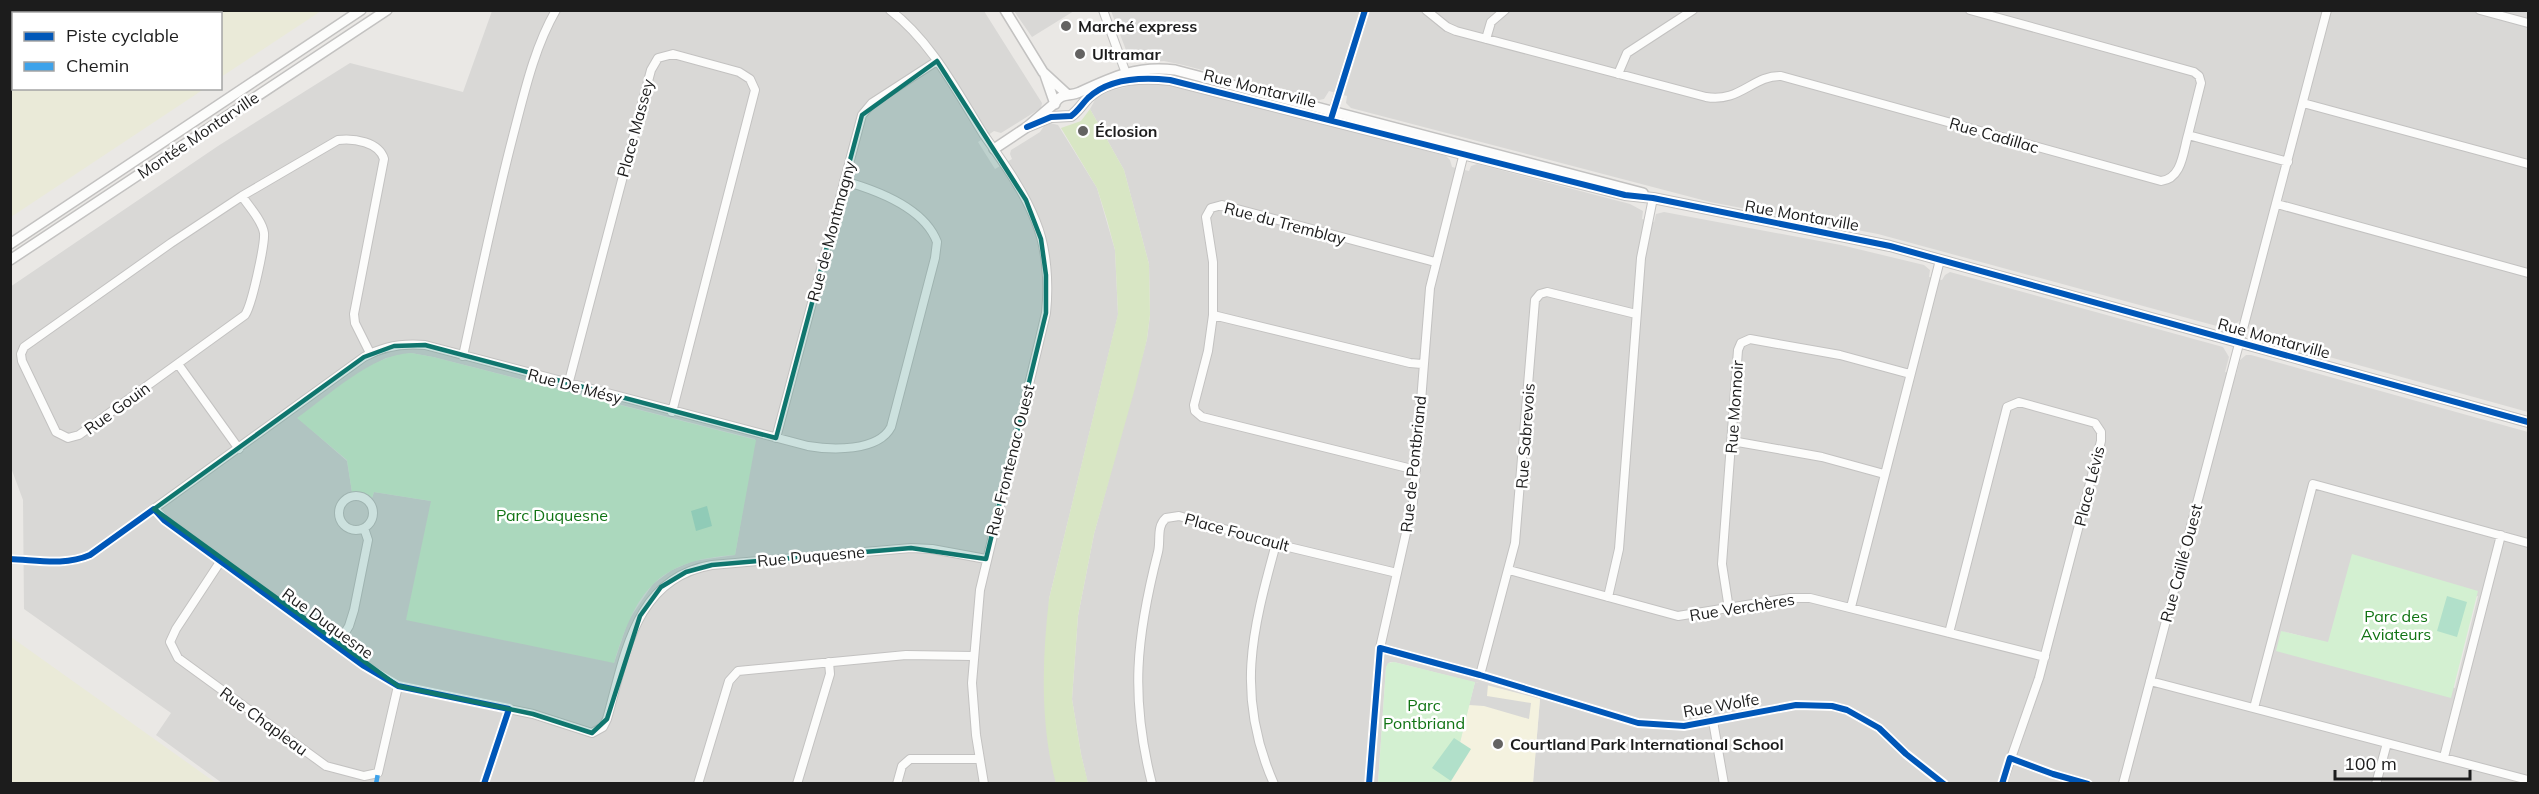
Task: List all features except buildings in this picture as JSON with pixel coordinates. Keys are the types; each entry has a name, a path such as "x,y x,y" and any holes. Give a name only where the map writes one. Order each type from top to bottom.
{"street":[{"name":"Montée Montarville","path":"10,244 361,10"},
{"name":"Montée Montarville","path":"10,260 387,10"},
{"path":"463,356 500,187 526,87 546,28 556,10"},
{"name":"Rue Frontenac Ouest","path":"890,10 937,61 994,149 1036,222 1041,239 1048,294 1046,312 980,590 973,656 974,711 984,783"},
{"path":"1005,10 1044,72 1055,103 1055,111 1061,116"},
{"path":"1103,10 1127,76"},
{"path":"1332,115 1365,10"},
{"path":"1426,10 1450,29 1618,74 1627,53 1693,10"},
{"path":"1486,39 1491,22 1505,10"},
{"name":"Rue Cadillac","path":"1618,74 1713,98 1737,94 1770,76 1791,78 2161,181 2176,174 2201,83 2196,73 1970,10"},
{"name":"Rue Caillé Ouest","path":"2123,783 2327,10"},
{"path":"2481,10 2529,23"},
{"name":"Place Massey","path":"568,385 651,70 658,58 673,54 744,74 753,82 755,90 672,411"},
{"name":"Rue de Montmagny","path":"776,438 861,118 866,109 937,61"},
{"name":"Rue Montarville","path":"994,149 1028,127 1060,96 1148,69 1175,70 1465,150 1628,188 1653,198 1861,239 2529,422"},
{"path":"1044,72 1077,103 1075,113"},
{"name":"Rue Montarville","path":"1028,127 1049,118 1068,117 1093,94 1127,76"},
{"path":"2303,104 2529,164"},
{"path":"2188,135 2288,162"},
{"name":"Rue Gouin","path":"242,196 264,233 249,309 241,319 79,435 68,438 56,432 22,361 21,354 27,344 242,196 335,140 345,139 367,144 381,151 384,165 354,314 355,323 370,353"},
{"name":"Rue de Pontbriand","path":"1369,783 1380,648 1410,520 1430,288 1465,150"},
{"name":"Rue De Mésy","path":"10,559 62,562 79,560 90,555 370,353 410,344 425,345 568,385 815,447 838,447 877,441 891,427 935,258 937,242 921,220 893,198 875,190 843,182"},
{"path":"1608,597 1619,549 1641,258 1653,198"},
{"path":"2277,204 2529,273"},
{"name":"Rue du Tremblay","path":"1416,470 1199,416 1194,405 1214,315 1213,261 1206,220 1208,212 1216,205 1435,262"},
{"path":"1851,607 1940,260"},
{"name":"Rue Sabrevois","path":"1480,675 1509,570 1518,514 1535,300 1540,294 1550,293 1636,314"},
{"path":"1214,315 1422,364"},
{"name":"Rue Monnoir","path":"1729,609 1722,564 1738,350 1741,343 1748,339 1840,355 1910,374"},
{"path":"178,364 239,448"},
{"name":"Place Lévis","path":"1949,633 2005,412 2011,404 2023,403 2092,422 2099,427 2102,435 2045,657"},
{"path":"1731,441 1822,457 1884,474"},
{"path":"2254,708 2313,484 2529,543"},
{"path":"362,497 371,504 373,515 364,528 353,530 343,524 340,519 340,508 347,499 362,497"},
{"name":"Rue Duquesne","path":"154,509 164,520 220,562 364,666 398,686 509,709 592,733 598,731 607,719 632,635 640,616 650,600 667,583 695,568 910,548 932,549 986,559"},
{"name":"Place Foucault","path":"1152,783 1143,750 1137,705 1139,648 1144,606 1161,542 1160,525 1166,518 1174,515 1276,544 1397,573"},
{"path":"337,646 349,626 354,610 368,540 364,528"},
{"path":"2444,757 2501,535"},
{"path":"1274,783 1256,731 1250,685 1254,631 1276,544"},
{"name":"Rue Chapleau","path":"220,562 176,628 170,642 178,658 326,766 364,776 378,773 398,686"},
{"name":"Rue Verchères","path":"1509,570 1678,616 1800,597 1851,607 2045,657"},
{"name":"Rue Wolfe","path":"1380,648 1480,675 1638,723 1684,726 1796,705 1818,704 1847,710 1879,728 1906,754 1944,783"},
{"path":"698,783 733,674 744,669 912,655 973,656"},
{"path":"2002,783 2031,704 2045,657"},
{"path":"797,783 830,674 829,662"},
{"path":"2150,681 2529,780"},
{"path":"484,783 509,709"},
{"path":"1713,721 1724,783"},
{"path":"2376,783 2387,743"},
{"path":"2010,758 2053,774 2088,783"},
{"path":"897,783 902,766 910,759 980,759"}],"highlighted area":[{"path":"937,61 1026,200 1041,239 1046,275 1046,313 986,559 911,548 712,565 686,572 661,587 640,616 607,719 592,733 533,714 398,686 154,509 364,357 394,346 425,345 776,438 862,115"}],"shaded area":[{"path":"492,11 984,11 1042,103 1041,108 1001,133 994,131 978,142 995,169 1012,159 1011,150 1040,132 1044,126 1050,123 1058,125 1097,188 1115,250 1118,315 1049,599 1047,732 1056,783 222,783 156,735 171,713 24,609 23,500 10,465 10,287 218,146 350,63 463,92","holes":["411,353 755,439 735,555 693,561 672,570 653,584 628,621 614,663 431,501 374,492 372,498 362,493 352,492 347,461 298,418 386,358"]},
{"path":"1014,11 1074,11 1032,37"},
{"path":"1111,11 2528,11 2528,412 2257,337 2252,331 2252,325 2239,321 2232,328 2224,328 1878,234 1710,202 1351,108 1346,103 1347,96 1329,91 1324,99 1319,100 1164,61 1133,62"},
{"path":"1154,83 1187,88 1446,156 1452,167 1469,171 1471,166 1477,164 1630,204 1643,211 1642,219 1654,222 1656,214 1664,212 1841,245 1924,265 1930,270 1929,277 1942,280 1950,272 2223,347 2229,357 2225,372 2236,375 2240,360 2246,355 2251,355 2528,432 2528,783 1533,783 1540,699 1390,662 1386,667 1378,783 1088,784 1072,699 1078,616 1094,534 1147,339 1150,315 1149,264 1124,170 1090,109 1096,98 1110,91","holes":["2478,596 2455,688 2282,631 2328,643"]},
{"name":"Courtland Park International School","path":"1475,682 1540,699 1533,783 1450,784"},
{"path":"1475,682 1488,684 1487,696 1531,703 1529,719 1484,706 1469,705"}],"green space":[{"path":"11,10 321,10 222,76 222,12 12,12 12,90 202,90 11,217"},
{"path":"1090,109 1124,170 1149,264 1150,315 1147,339 1135,388 1094,534 1078,616 1072,699 1088,783 1056,784 1047,738 1044,692 1049,599 1118,314 1115,250 1107,220 1097,188 1061,128 1081,121"},
{"name":"Parc Duquesne","path":"411,353 756,440 735,555 708,558 686,564 653,584 631,617 614,663 406,620 431,501 374,492 372,498 362,493 352,492 347,460 297,418 366,368 396,355"},
{"path":"707,506 712,526 696,531 691,511"},
{"name":"Parc des Aviateurs","path":"2352,554 2478,591 2451,698 2276,651 2281,631 2328,642"},
{"path":"2447,596 2467,602 2457,637 2437,631"},
{"path":"11,637 216,783 11,783"},
{"name":"Parc Pontbriand","path":"1394,662 1475,682 1450,783 1378,784 1386,667 1388,663"},
{"path":"1454,738 1471,749 1451,781 1432,768"}],"marked path":[{"path":"376,784 378,773"}],"cycle path":[{"path":"1331,119 1365,10"},
{"path":"1027,127 1051,117 1071,116 1096,91 1106,86 1127,80 1170,80 1625,195 1653,198 1890,246 2528,422"},
{"path":"10,559 51,562 90,555 154,509 164,520 364,666 398,686 509,709 484,784"},
{"path":"1369,784 1380,648 1480,675 1638,723 1684,726 1796,705 1832,706 1847,710 1879,728 1906,754 1944,784"},
{"path":"2002,784 2010,758 2088,784"}],"place":[{"name":"Marché express","path":"1066,26"},
{"name":"Ultramar","path":"1080,54"},
{"name":"Éclosion","path":"1083,131"},
{"name":"Courtland Park International School","path":"1498,744"}]}
